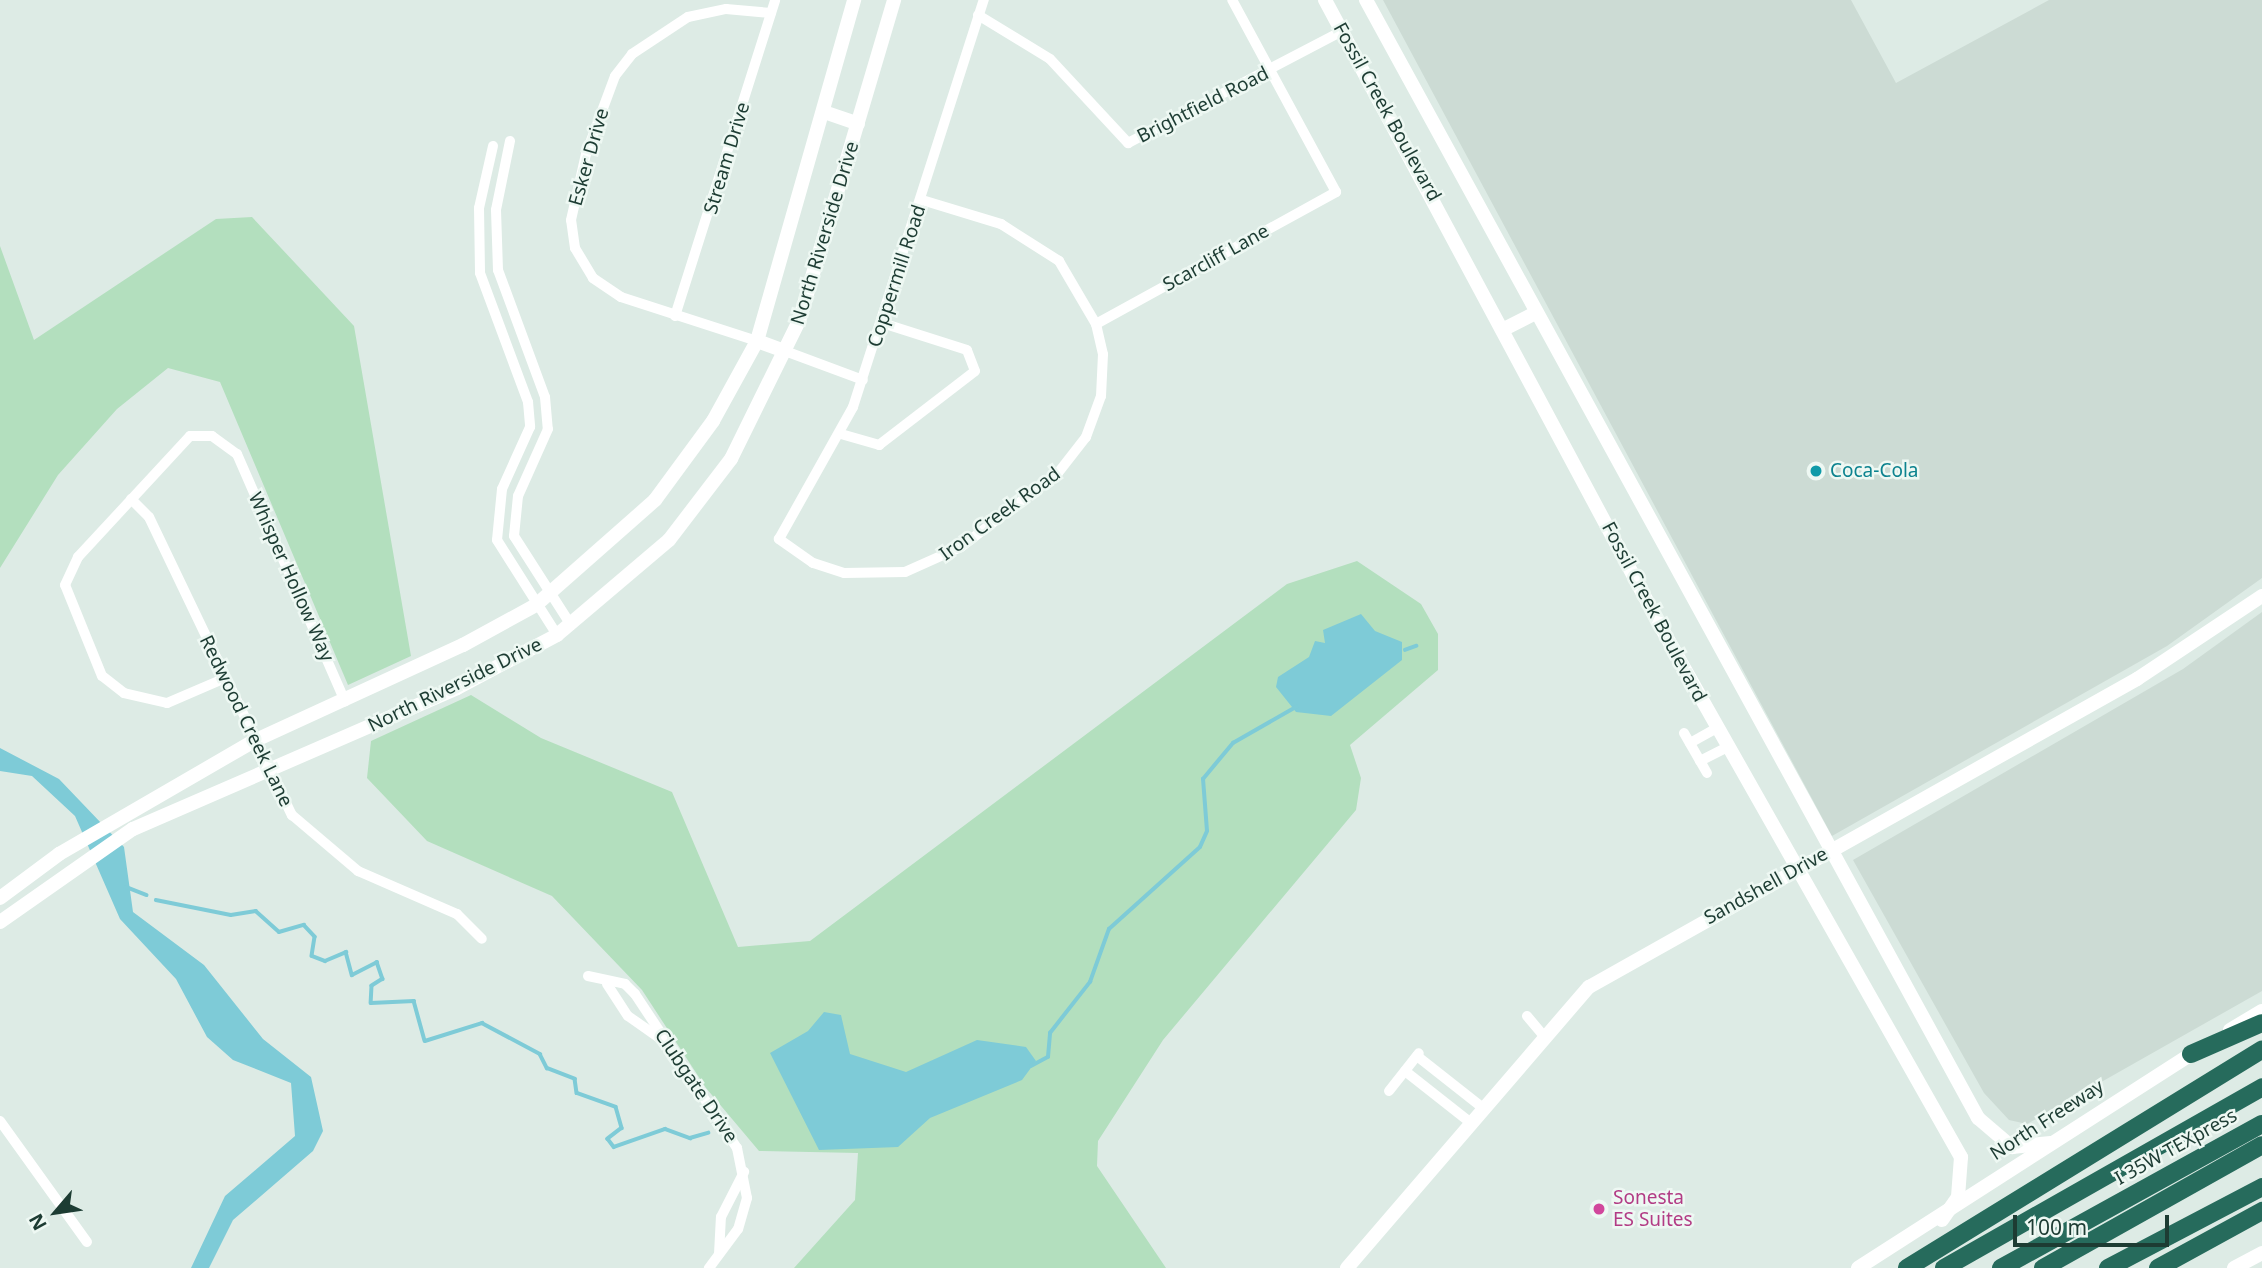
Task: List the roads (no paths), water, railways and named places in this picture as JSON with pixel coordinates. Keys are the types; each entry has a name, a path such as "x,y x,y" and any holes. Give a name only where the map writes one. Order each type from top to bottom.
{"highway":[{"path":"2191,1054 2262,1023"},
{"path":"1907,1268 2262,1050"},
{"path":"1944,1268 2262,1087"},
{"path":"2133,1194 2262,1111"},
{"name":"I 35W TEXpress","path":"2000,1268 2262,1124"},
{"name":"I 35W TEXpress","path":"2042,1268 2262,1145"},
{"path":"2155,1206 2174,1204 2262,1158"},
{"path":"2108,1268 2262,1187"},
{"path":"2158,1268 2262,1211"}],"main road":[{"name":"North Riverside Drive","path":"0,898 60,854 254,741 345,701 536,605 604,550 679,473 757,341 854,0"},
{"name":"North Riverside Drive","path":"0,922 126,832 457,688 557,635 643,565 711,489 785,351 858,124 894,0"},
{"name":"Fossil Creek Boulevard","path":"1325,0 1506,328 1717,728 1961,1157 1958,1197 1942,1220"},
{"name":"Fossil Creek Boulevard","path":"1366,0 1827,852 1978,1118 2012,1147 2050,1143"},
{"path":"824,112 858,124"},
{"path":"1506,328 1535,313"},
{"path":"757,341 785,351"},
{"name":"Sandshell Drive","path":"1347,1268 1543,1035 1607,974 2137,679 2262,596"},
{"name":"North Freeway","path":"1858,1268 1942,1220 2050,1143 2262,1011"},
{"path":"2234,1268 2262,1253"}],"street":[{"name":"Stream Drive","path":"676,316 775,0"},
{"name":"Coppermill Road","path":"779,539 841,434 863,380 984,0"},
{"path":"1232,0 1271,70"},
{"name":"Esker Drive","path":"757,341 621,297 593,278 575,248 571,219 586,154 615,76 654,36 688,17 726,9 771,13"},
{"name":"Brightfield Road","path":"978,15 1050,59 1128,143 1271,70 1342,30"},
{"name":"Scarcliff Lane","path":"1096,324 1336,192 1271,70"},
{"path":"510,141 496,210 498,270 545,397 548,429 512,518 520,551 571,625"},
{"path":"492,146 479,208 480,273 528,402 530,426 495,517 505,559 557,635"},
{"name":"Iron Creek Road","path":"779,539 820,566 862,575 905,572 961,547 1058,473 1086,437 1103,382 1096,324 1077,284 1036,243 1001,224 922,200"},
{"path":"841,434 879,445 975,371 967,350 882,323"},
{"path":"785,351 863,380"},
{"name":"Whisper Hollow Way","path":"131,499 190,436 212,436 237,454 345,701"},
{"path":"131,499 78,557 65,585 93,659 108,682 150,703 184,697 223,679"},
{"name":"Redwood Creek Lane","path":"131,499 149,517 223,679 292,815 327,850 358,871 457,914 482,939"},
{"path":"1707,773 1687,738 1717,728"},
{"path":"1700,761 1728,747"},
{"name":"Clubgate Drive","path":"587,976 607,984 617,981 635,995 660,1038 732,1136 744,1172 738,1229 709,1268"},
{"path":"607,984 636,1024 660,1038"},
{"path":"1527,1016 1543,1035"},
{"path":"1389,1090 1419,1053 1483,1108"},
{"path":"1405,1071 1471,1123"},
{"path":"0,1121 86,1242"},
{"path":"719,1254 721,1217 744,1172"}],"water":[{"path":"1361,614 1375,631 1402,642 1402,660 1331,716 1296,712 1276,687 1278,677 1309,657 1315,641 1325,643 1323,630"},
{"path":"0,748 59,779 124,847 133,912 204,965 263,1039 311,1077 323,1131 313,1151 233,1220 209,1268 191,1268 225,1196 295,1136 291,1083 233,1060 207,1037 176,979 120,919 75,816 32,776 0,771"},
{"path":"824,1012 841,1015 850,1054 906,1072 977,1040 1026,1047 1036,1061 1022,1080 930,1118 898,1147 819,1150 770,1053 808,1031"}],"waterway":[{"path":"1405,650 1416,646"},
{"path":"1031,1066 1048,1057 1050,1033 1090,982 1109,929 1200,847 1207,831 1203,779 1233,743 1296,707"},
{"path":"126,887 147,895"},
{"path":"156,900 231,915 256,911 279,932 304,925 315,937 312,956 325,961 346,952 352,975 377,962 383,979 372,986 371,1003 414,1001 425,1041 482,1023 540,1054 547,1068 575,1079 577,1093 616,1107 622,1128 608,1139 614,1147 665,1129 690,1138 708,1133"}],"place":[{"name":"Coca-Cola","path":"1816,471"},
{"name":"Sonesta ES Suites","path":"1599,1209"}]}
